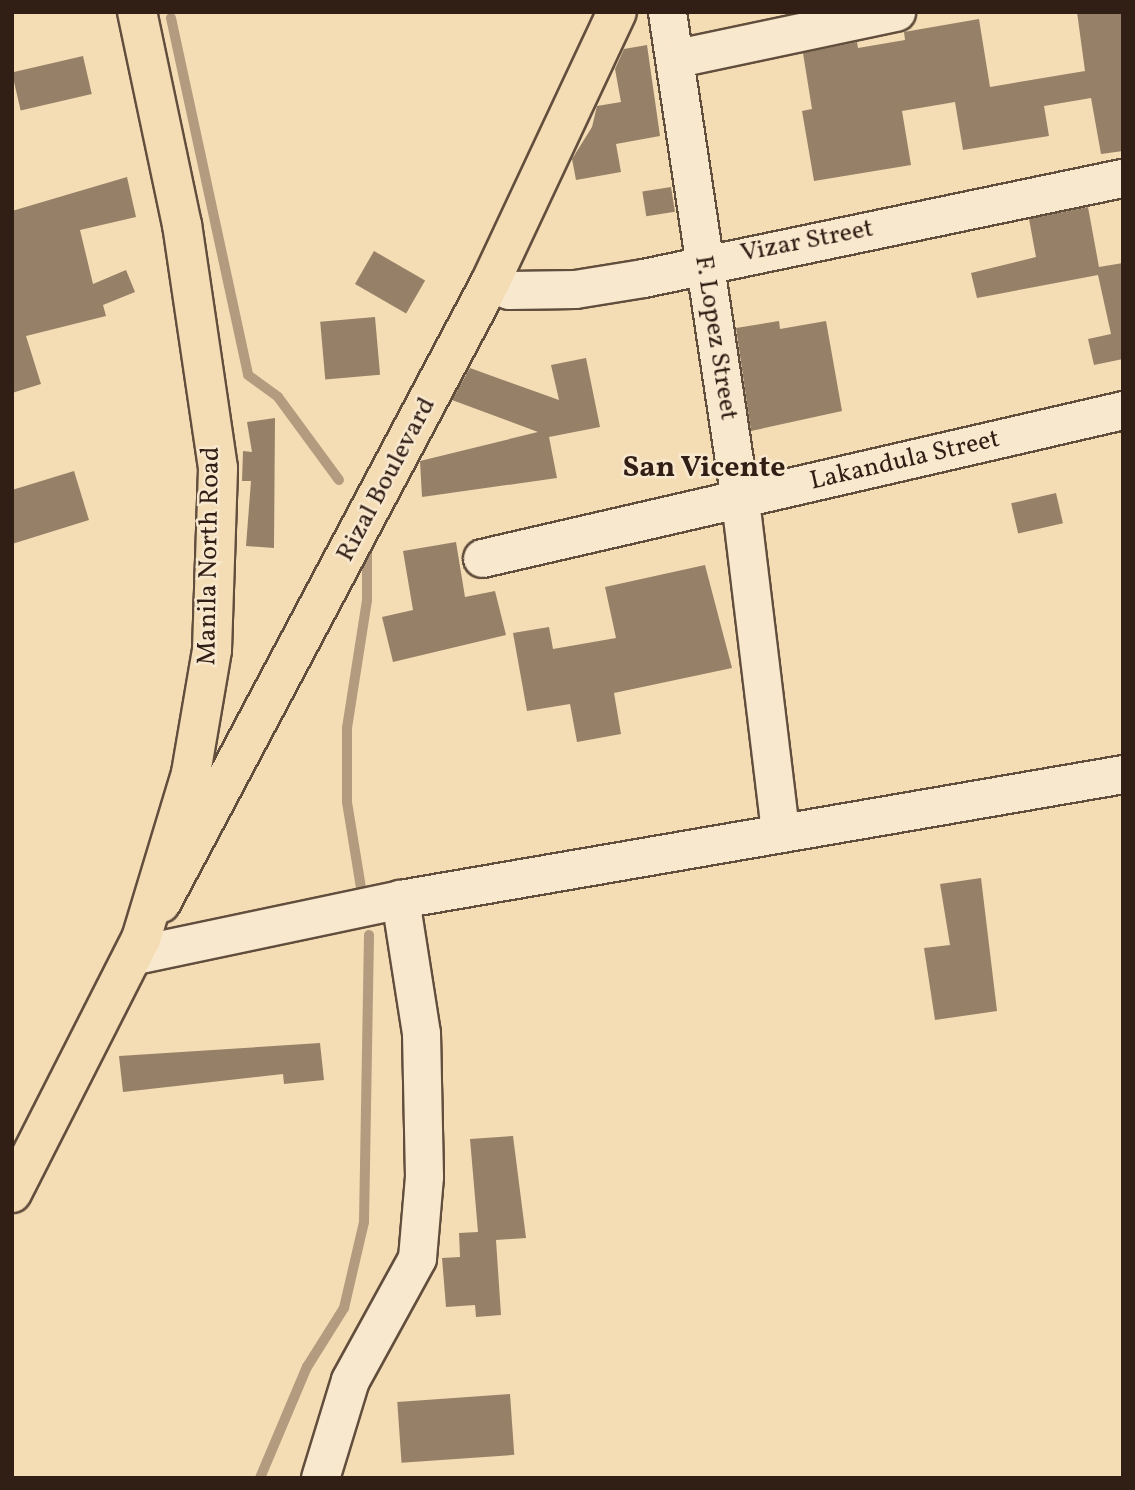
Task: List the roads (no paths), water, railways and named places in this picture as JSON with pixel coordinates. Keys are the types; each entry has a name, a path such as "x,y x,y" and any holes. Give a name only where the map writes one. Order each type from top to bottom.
{"main road":[{"name":"Manila North Road","path":"12,1193 138,947 191,773 212,650 218,468 181,225 137,12"},
{"name":"Rizal Boulevard","path":"138,947 490,283 617,12"}],"street":[{"name":"F. Lopez Street","path":"667,12 677,58 740,500 779,831"},
{"path":"677,58 896,12"},
{"name":"Vizar Street","path":"490,283 509,290 575,289 1123,178"},
{"name":"Lakandula Street","path":"482,558 1123,410"},
{"path":"138,947 779,831 1123,774"},
{"path":"320,1478 349,1380 418,1258 424,1176 421,1033 400,899"}],"waterway":[{"path":"171,18 248,375 278,397 339,480"},
{"path":"363,900 347,802 347,728 367,601 367,543"},
{"path":"260,1478 307,1367 344,1308 364,1222 369,935"}],"district":[{"name":"San Vicente","path":"704,468"}]}
